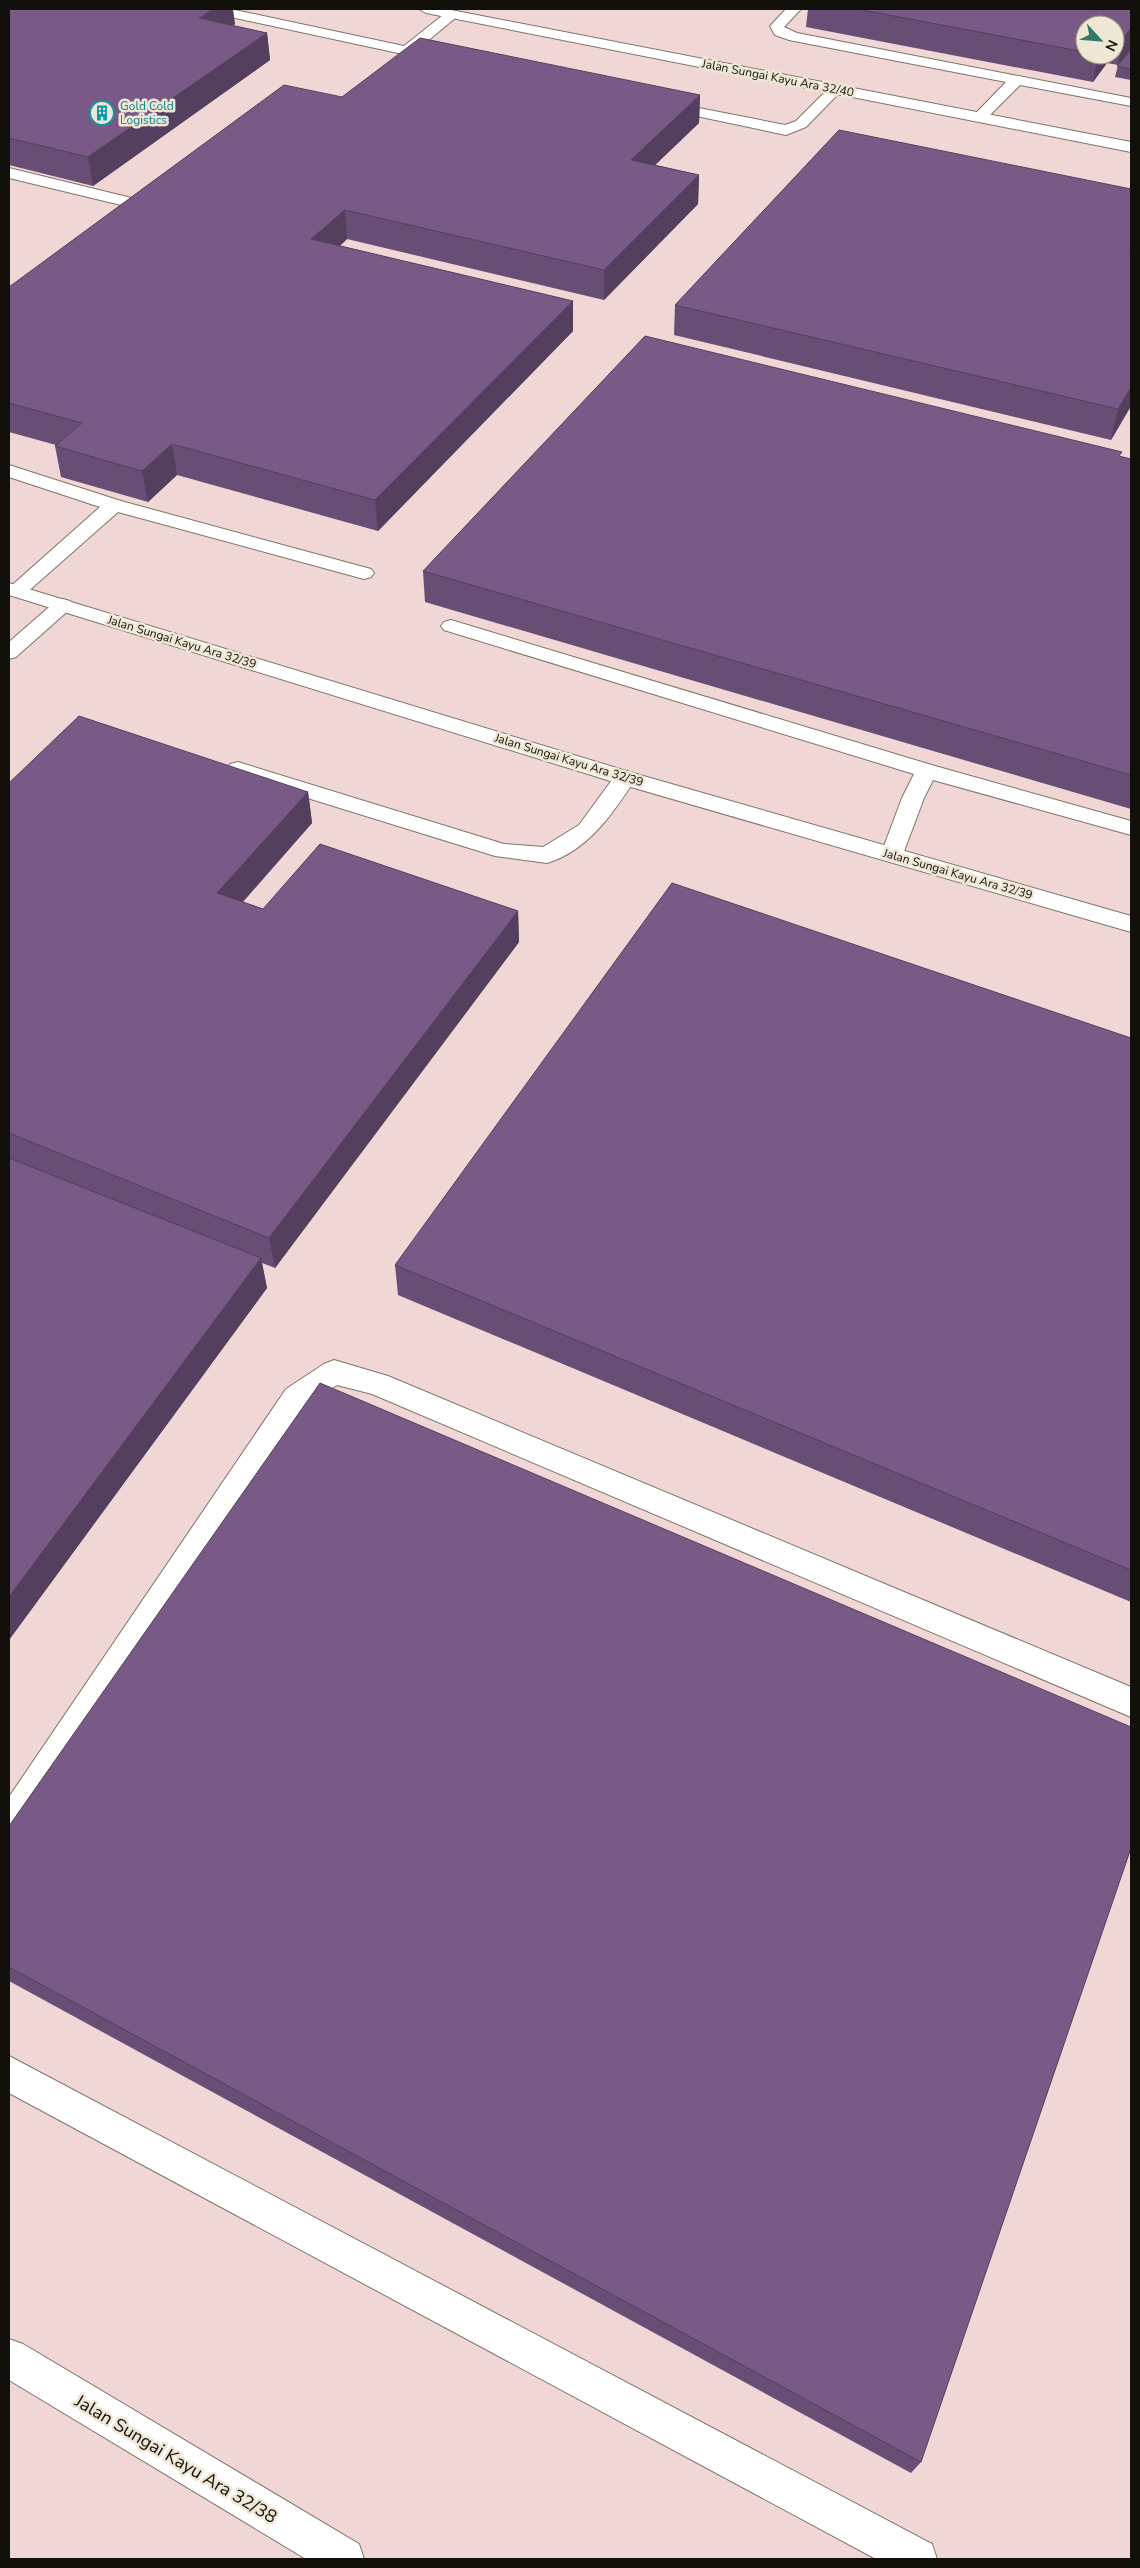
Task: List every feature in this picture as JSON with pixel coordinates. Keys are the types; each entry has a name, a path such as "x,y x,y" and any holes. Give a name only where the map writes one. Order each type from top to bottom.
{"street":[{"path":"212,9 456,62"},
{"name":"Jalan Sungai Kayu Ara 32/40","path":"426,9 1131,147"},
{"path":"794,9 777,26 780,32 794,37 1131,102"},
{"path":"407,51 453,14"},
{"path":"980,117 1016,81"},
{"path":"650,102 786,130 801,124 836,89"},
{"path":"9,174 146,206"},
{"path":"9,471 114,505 364,573"},
{"path":"13,590 114,505"},
{"name":"Jalan Sungai Kayu Ara 32/39","path":"13,590 625,778 1131,924"},
{"path":"9,653 63,605"},
{"path":"451,626 927,771 1131,828"},
{"path":"222,763 503,851 547,856 587,830 625,778"},
{"path":"892,854 913,798 927,771"},
{"path":"9,1824 296,1397 334,1372 378,1384 1131,1702"},
{"path":"9,2074 917,2559"},
{"name":"Jalan Sungai Kayu Ara 32/38","path":"9,2358 344,2559"}],"shaded area":[{"path":"9,9 1131,9 1131,2559 9,2559"}],"building":[{"name":"Gold Cold Logistics","path":"9,9 213,9 199,18 267,33 88,157 9,138"},
{"path":"857,9 1131,9 1131,28 1125,36 1125,15 1075,15 1075,50"},
{"path":"420,38 700,95 631,160 699,175 604,270 345,210 311,239 573,301 375,500 172,444 142,471 55,446 82,423 9,403 9,287 284,85 342,97"},
{"path":"1131,50 1131,69 1117,66 1125,65 1125,57"},
{"path":"839,130 1131,189 1131,387 1118,409 675,305"},
{"path":"645,336 1122,452 1119,456 1131,459 1131,775 423,571"},
{"path":"79,716 308,792 217,893 263,909 320,844 518,911 269,1238 9,1133 9,783"},
{"path":"672,883 1131,1038 1131,1570 395,1265"},
{"path":"9,1158 261,1258 9,1597"},
{"path":"320,1383 1131,1727 1131,1848 921,2462 9,1967 9,1826"}],"place":[{"name":"Gold Cold Logistics","path":"102,113"}]}
